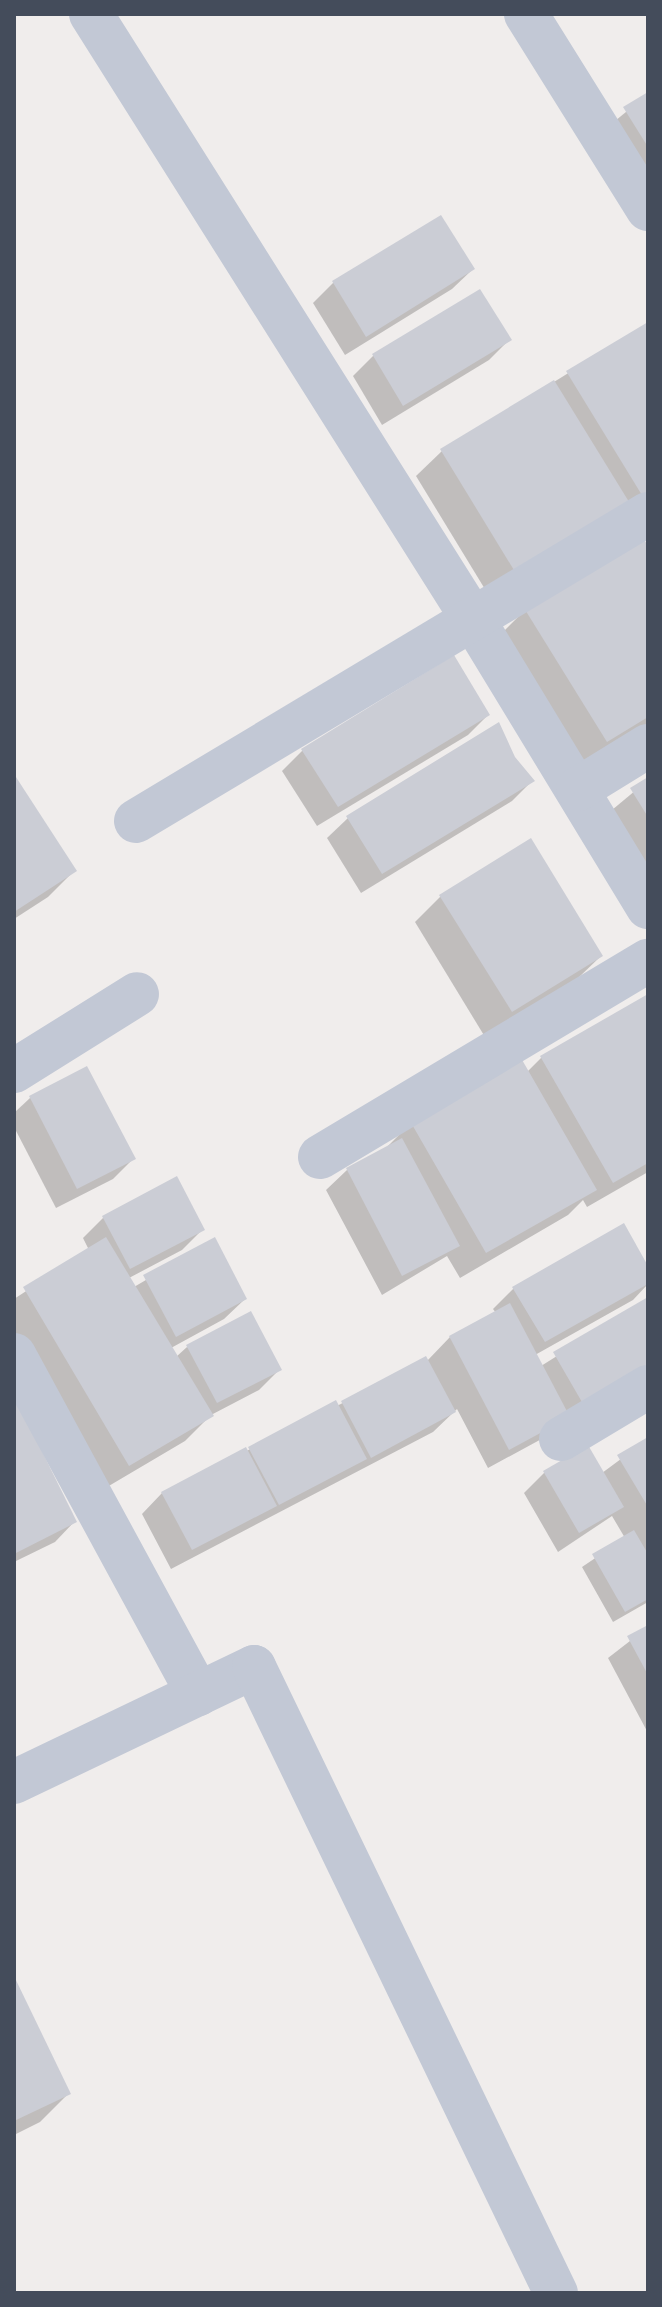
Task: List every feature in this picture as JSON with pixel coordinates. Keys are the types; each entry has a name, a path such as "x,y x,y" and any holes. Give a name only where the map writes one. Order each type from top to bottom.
{"street":[{"path":"91,14 474,621 648,907"},
{"path":"526,14 648,209"},
{"path":"136,821 648,514"},
{"path":"578,789 648,746"},
{"path":"320,1157 648,961"},
{"path":"14,1071 137,994"},
{"path":"14,1355 198,1694"},
{"path":"561,1439 648,1387"},
{"path":"14,1782 254,1667 556,2293"}],"building":[{"path":"648,92 648,147 623,107"},
{"path":"441,215 475,269 366,337 332,281"},
{"path":"480,289 512,340 403,406 372,354"},
{"path":"648,322 648,505 566,371"},
{"path":"554,380 634,510 520,580 440,449"},
{"path":"642,536 648,546 648,717 607,742 524,608"},
{"path":"454,655 490,715 338,807 301,749"},
{"path":"499,722 515,757 535,781 382,874 346,816"},
{"path":"14,774 77,871 14,912"},
{"path":"648,777 648,817 630,788"},
{"path":"531,838 603,956 512,1012 439,895"},
{"path":"648,994 648,1163 613,1183 540,1056"},
{"path":"521,1058 597,1190 486,1253 410,1121"},
{"path":"87,1066 136,1159 77,1189 29,1096"},
{"path":"402,1138 460,1246 402,1276 346,1168"},
{"path":"177,1176 205,1230 130,1269 102,1216"},
{"path":"624,1223 648,1266 648,1284 545,1342 512,1287"},
{"path":"106,1237 214,1416 129,1466 23,1287"},
{"path":"215,1237 247,1299 176,1337 143,1275"},
{"path":"648,1297 648,1374 586,1409 553,1352"},
{"path":"510,1303 570,1417 509,1450 449,1336"},
{"path":"251,1311 282,1370 217,1403 186,1345"},
{"path":"426,1356 456,1412 371,1458 341,1401"},
{"path":"14,1395 77,1522 14,1554"},
{"path":"336,1400 367,1459 279,1505 248,1447"},
{"path":"648,1437 648,1507 617,1455"},
{"path":"588,1445 624,1507 579,1533 543,1471"},
{"path":"246,1447 277,1506 192,1550 161,1492"},
{"path":"634,1530 648,1554 648,1599 625,1612 592,1554"},
{"path":"648,1625 648,1675 627,1636"},
{"path":"14,1976 71,2094 14,2121"}]}
